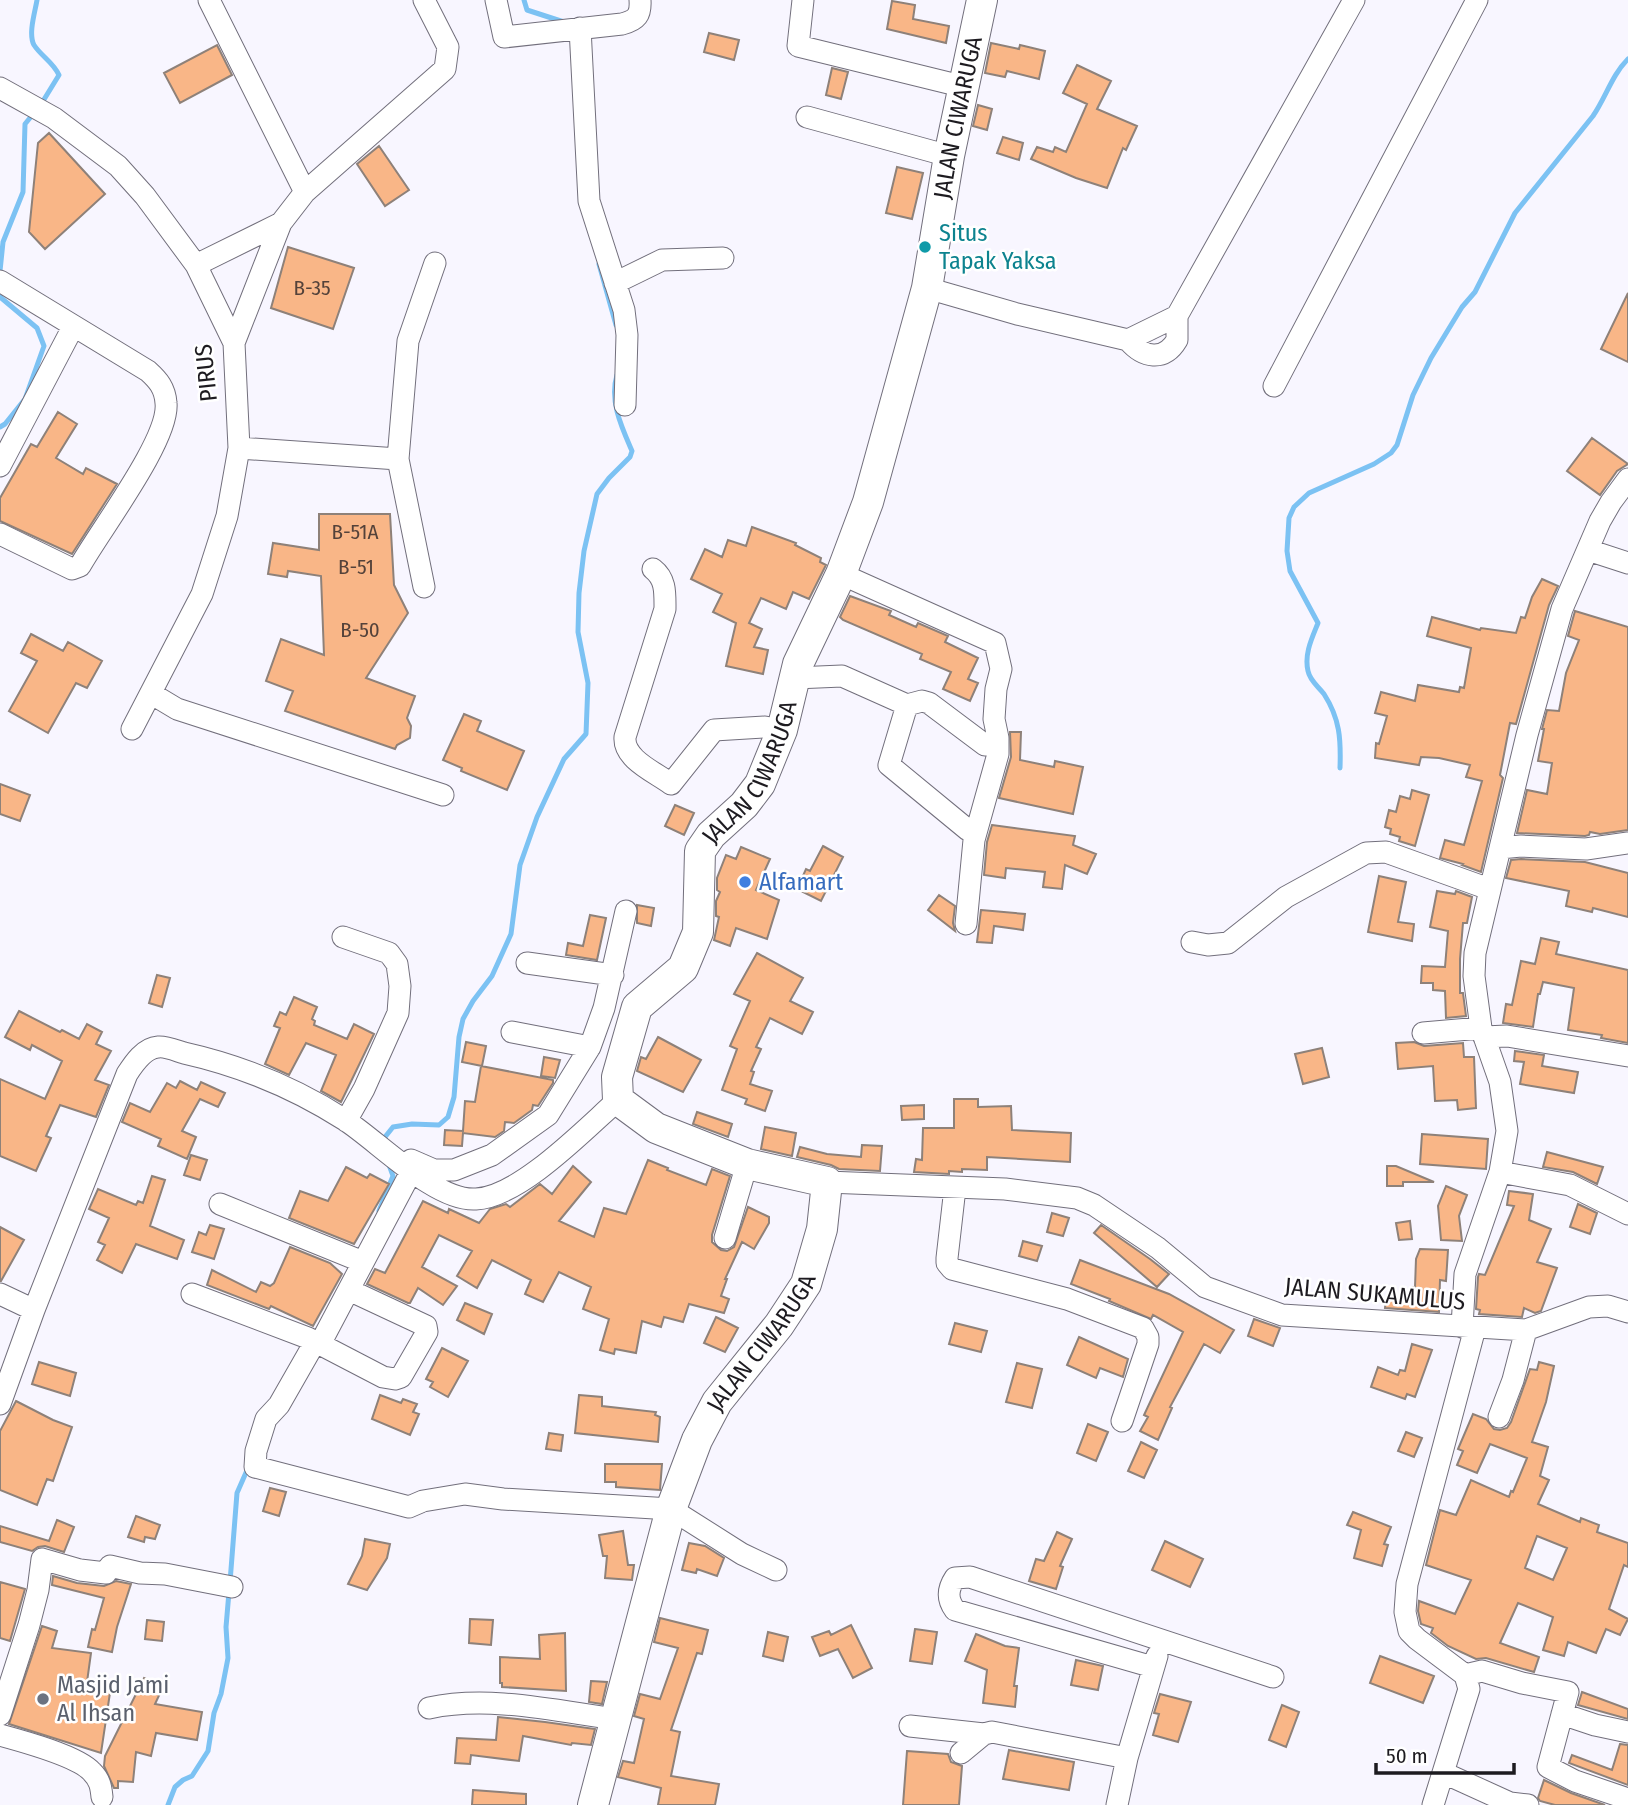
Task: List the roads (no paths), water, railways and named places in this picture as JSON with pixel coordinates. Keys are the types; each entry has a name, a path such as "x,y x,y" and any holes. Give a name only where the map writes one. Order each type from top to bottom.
{"street":[{"path":"209,0 305,192"},
{"path":"234,342 281,223 305,192 445,69 448,47 424,0"},
{"path":"496,0 504,37 634,21 641,12 640,0"},
{"path":"803,0 798,46 965,88"},
{"name":"JALAN CIWARUGA","path":"618,1100 617,1077 637,1007 683,968 698,932 700,851 711,835 744,805 760,784 782,730 798,664 841,574 868,502 928,288 949,156 982,0"},
{"path":"928,288 1017,314 1128,341 1177,316 1354,0"},
{"path":"1274,386 1477,0"},
{"path":"580,28 589,201 624,310 627,335 625,405"},
{"name":"PIRUS","path":"3,96 54,118 118,166 145,196 196,265 234,342 239,448 227,516 202,594 132,729"},
{"path":"807,117 949,156"},
{"path":"196,265 281,223"},
{"path":"614,283 662,260 723,258"},
{"path":"424,587 398,459 408,341 435,263"},
{"path":"0,281 148,370 161,384 167,404 164,424 152,451 80,566 72,569 0,534"},
{"path":"0,466 73,327"},
{"path":"239,448 398,459"},
{"path":"1628,480 1611,502 1562,609 1546,662 1475,953 1474,976 1482,1032 1503,1096 1507,1132 1500,1172 1465,1274 1468,1328 1526,1330 1589,1307 1608,1306 1628,1312"},
{"path":"1588,550 1628,563"},
{"path":"653,569 665,587 665,609 625,737 629,754 671,783 714,730 765,727 782,730"},
{"path":"841,574 995,643 1001,669 996,689 994,719 998,754 974,840 965,924"},
{"path":"795,678 842,676 907,705 922,701 929,703 985,745"},
{"path":"152,694 177,709 443,795"},
{"path":"907,705 889,765 968,830"},
{"path":"1500,848 1521,846 1586,849 1628,844"},
{"path":"1192,942 1228,943 1286,897 1366,853 1386,852 1489,889"},
{"path":"392,1156 416,1161 434,1170 454,1170 492,1156 548,1115 590,1047 604,1008 626,911"},
{"path":"343,937 389,953 397,964 400,986 398,1013 365,1090 346,1121"},
{"path":"527,963 612,975"},
{"path":"512,1032 590,1047"},
{"path":"1423,1033 1482,1032 1628,1056"},
{"path":"0,1404 127,1074 144,1052 158,1047 262,1076 346,1121 447,1194 477,1200 513,1186 541,1167 618,1100 656,1128 747,1164 827,1182"},
{"path":"726,1238 747,1164"},
{"path":"412,1170 349,1290 279,1405 266,1419 256,1451 256,1467 409,1507 423,1501 465,1494 503,1499 671,1508 742,1554 776,1570"},
{"path":"1500,1172 1570,1185 1628,1214"},
{"name":"JALAN CIWARUGA","path":"593,1805 671,1508 697,1440 717,1402 779,1325 806,1284 822,1229 827,1182"},
{"name":"JALAN SUKAMULUS","path":"827,1182 1005,1189 1077,1198 1094,1205 1158,1248 1205,1287 1282,1315 1468,1328 1407,1584 1405,1612 1409,1630 1417,1639 1465,1675"},
{"path":"955,1188 947,1263 952,1269 1066,1299 1143,1328 1146,1332 1148,1344 1122,1422"},
{"path":"220,1204 363,1262"},
{"path":"192,1294 317,1343 383,1377 396,1379 406,1372 427,1332 426,1326 349,1290"},
{"path":"0,1294 34,1310"},
{"path":"1499,1417 1513,1380 1526,1330"},
{"path":"0,1715 29,1625 38,1591 42,1559 80,1570 106,1573 110,1566 232,1587"},
{"path":"1153,1667 956,1610 950,1602 948,1592 955,1578 970,1577 1273,1677"},
{"path":"1117,1805 1127,1758 1161,1640"},
{"path":"1433,1805 1469,1689 1465,1675 1482,1671 1522,1683 1568,1692 1548,1767 1575,1781 1628,1799"},
{"path":"429,1708 444,1705 511,1705 616,1719"},
{"path":"1562,1714 1628,1732"},
{"path":"910,1726 984,1734 992,1732 1127,1758"},
{"path":"961,1752 984,1734"},
{"path":"0,1735 85,1765 100,1783 102,1797"},
{"path":"1444,1773 1510,1803 1528,1805"}],"waterway":[{"path":"37,0 32,23 32,40 59,75 40,106"},
{"path":"524,0 527,10 567,23"},
{"path":"1340,768 1340,738 1336,721 1324,694 1312,681 1308,671 1308,652 1318,623 1290,571 1287,551 1289,518 1294,507 1309,493 1374,464 1391,453 1397,445 1413,395 1431,358 1462,307 1475,292 1515,213 1593,116 1628,59"},
{"path":"0,271 3,242 23,192 25,124 34,113"},
{"path":"599,264 616,325"},
{"path":"0,297 37,328 44,346 25,399 0,427"},
{"path":"385,1142 385,1137 393,1127 412,1124 439,1125 448,1117 454,1097 463,1019 492,976 511,934 520,865 537,817 564,759 586,734 588,683 578,632 584,551 597,494 630,457 632,451 616,404 617,375"},
{"path":"379,1211 393,1176 388,1162"},
{"path":"230,1582 237,1493 248,1468"},
{"path":"168,1805 175,1787 192,1776 208,1751 214,1713 228,1658 226,1627 229,1592"}],"place":[{"name":"Situs Tapak Yaksa","path":"925,247"},
{"name":"Alfamart","path":"745,882"},
{"name":"Masjid Jami Al Ihsan","path":"43,1699"}]}
